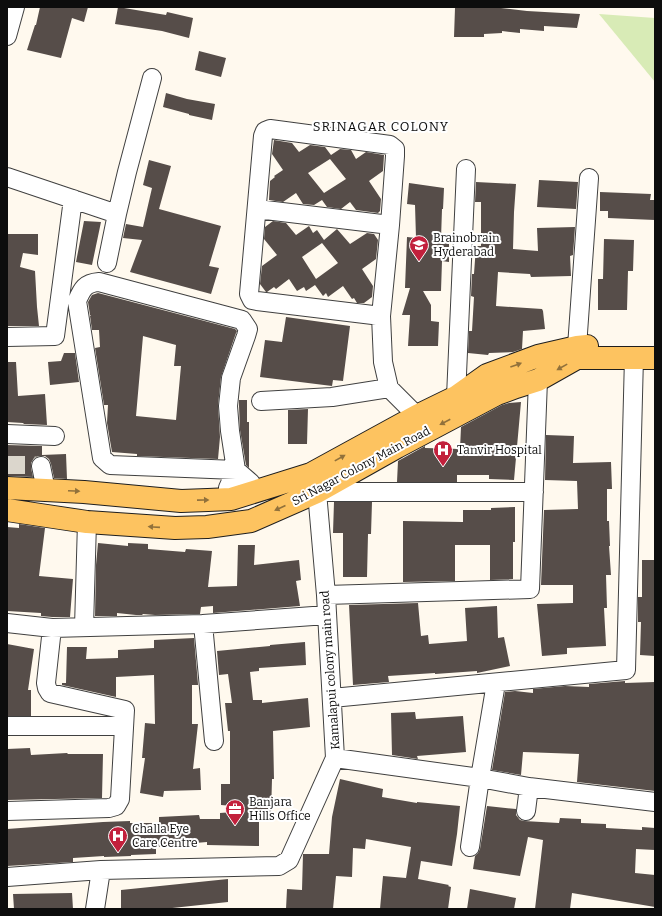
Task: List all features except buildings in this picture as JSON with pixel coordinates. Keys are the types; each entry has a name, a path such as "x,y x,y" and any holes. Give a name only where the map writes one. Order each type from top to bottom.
{"main road":[{"name":"Sri Nagar Colony Main Road","path":"7,510 87,522 175,528 207,527 251,521 314,483 417,416 456,397 487,375 538,356 577,347 655,344"},
{"name":"Sri Nagar Colony Main Road","path":"7,488 84,492 181,501 231,499 253,492 314,483 397,447 497,394 538,380 577,358 644,358"},
{"path":"487,375 497,394"}],"street":[{"path":"7,36 15,7"},
{"path":"107,263 127,172 152,78"},
{"path":"381,316 257,302 252,300 249,294 263,136 265,131 270,129 390,145 395,149 390,225 381,316 383,362 388,388 417,416"},
{"path":"456,397 466,169"},
{"path":"7,177 117,214"},
{"path":"577,347 589,178"},
{"path":"7,337 55,336 73,199"},
{"path":"257,208 390,225"},
{"path":"231,499 228,488 236,470 228,406 231,378 248,329 242,320 100,282 92,282 82,290 77,301 102,458 110,465 236,470 250,483 253,492"},
{"path":"332,698 626,670 644,358"},
{"path":"326,595 530,588 538,380"},
{"path":"261,401 332,397 388,388"},
{"path":"7,434 55,436"},
{"path":"41,466 46,490"},
{"path":"314,483 534,492"},
{"name":"Kamalapui colony main road","path":"7,876 101,870 279,866 289,860 335,758 326,595 314,483"},
{"path":"84,627 87,522"},
{"path":"7,624 52,628 203,624 327,615"},
{"path":"203,624 214,741"},
{"path":"7,811 109,808 116,806 120,799 125,710 50,693 46,683 52,628"},
{"path":"470,847 496,683"},
{"path":"7,726 124,726"},
{"path":"335,758 480,778 529,787 655,802"},
{"path":"526,811 529,787"},
{"path":"95,909 101,870"}],"green space":[{"path":"599,14 655,18 655,82"}],"tunnel":[{"path":"7,465 41,466"}],"place":[{"name":"Brainobrain Hyderabad","path":"419,262"},
{"name":"Tanvir Hospital","path":"443,467"},
{"name":"Banjara Hills Office","path":"235,826"},
{"name":"Challa Eye Care Centre","path":"118,853"}],"district":[{"name":"SRINAGAR COLONY","path":"381,126"}]}
